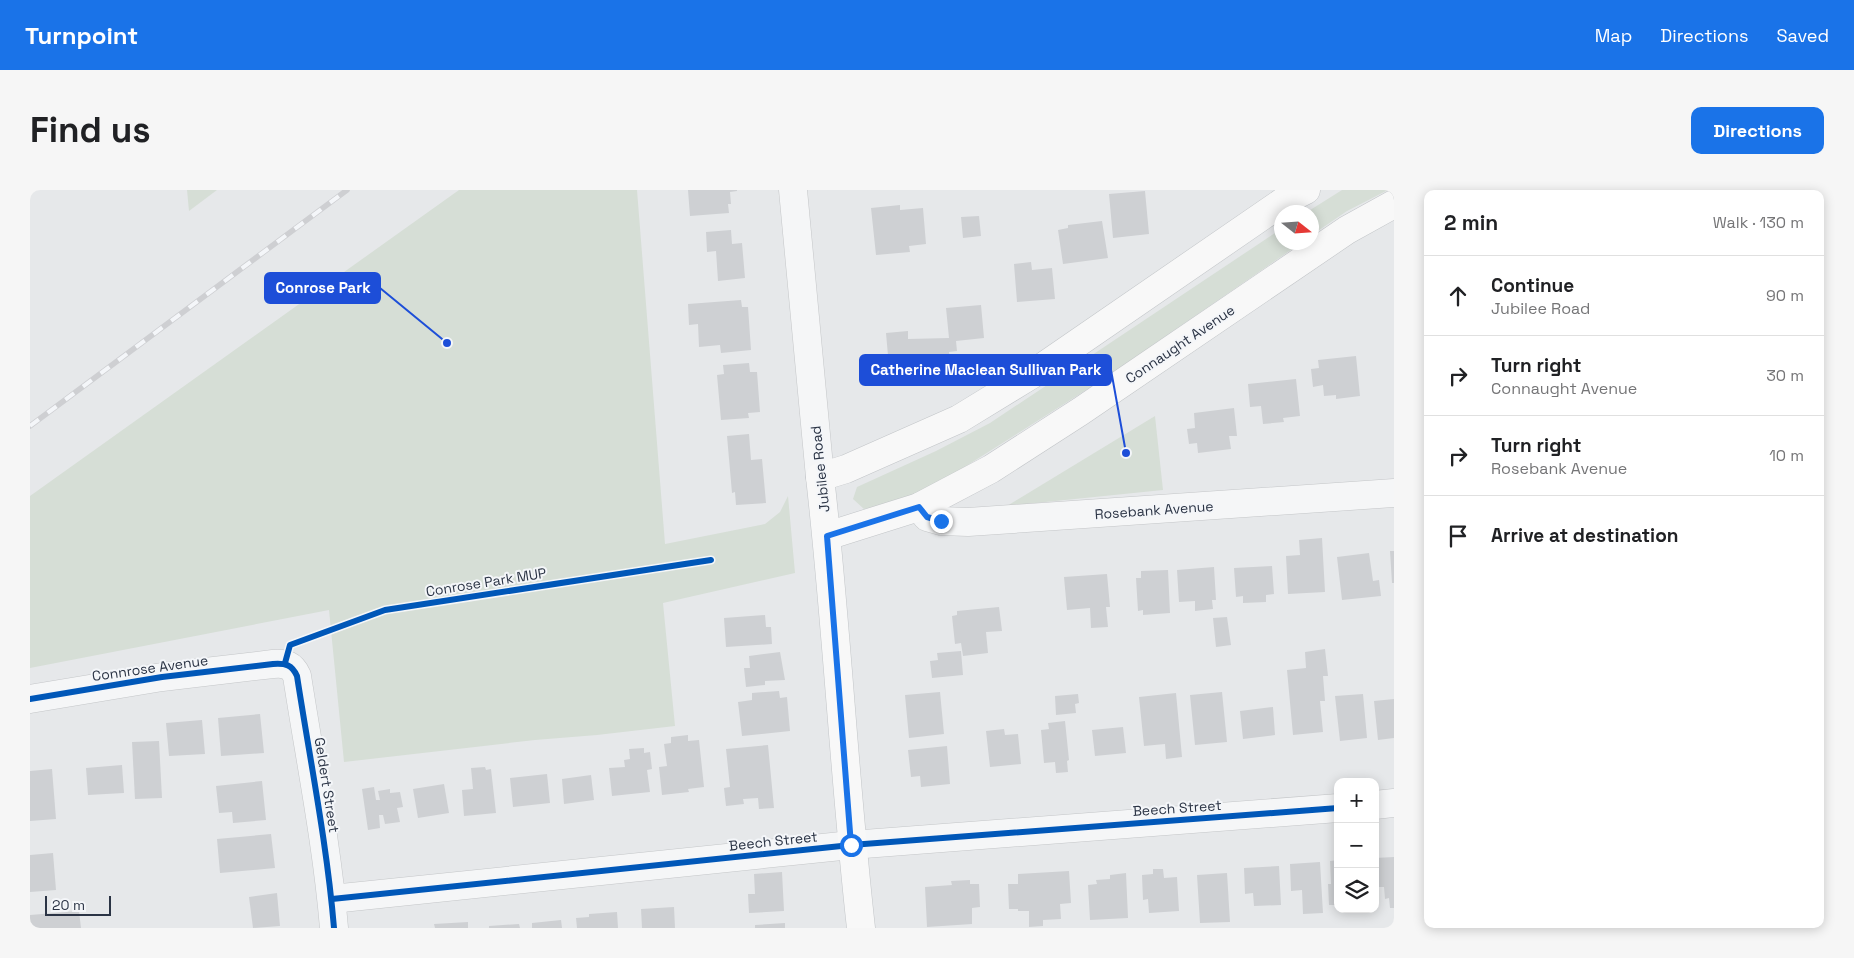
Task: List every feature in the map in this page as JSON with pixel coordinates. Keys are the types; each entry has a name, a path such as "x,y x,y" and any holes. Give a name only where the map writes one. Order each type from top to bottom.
{"main road":[{"path":"820,477 846,469 959,419 1031,375 1284,201 1306,190"},
{"name":"Connaught Avenue","path":"827,536 919,507 1000,463 1081,411 1347,230 1394,204"},
{"name":"Jubilee Road","path":"820,477 827,536 851,845 861,928"}],"street":[{"name":"Jubilee Road","path":"793,190 820,477"},
{"name":"Rosebank Avenue","path":"919,507 927,517 941,521 968,522 1394,493"},
{"name":"Geldert Street","path":"273,664 285,663 293,668 297,676 332,898 334,928"},
{"name":"Connrose Avenue","path":"30,698 162,677 273,664"},
{"path":"1379,805 1394,803"},
{"name":"Beech Street","path":"332,898 851,845 1334,808"}],"shaded area":[{"path":"187,190 217,190 189,211"},
{"path":"459,190 637,190 665,544 765,524 780,512 788,496 795,573 663,603 675,726 344,762 329,610 30,668 30,496"},
{"path":"1342,190 1388,190 1347,211 1319,230 1318,205"},
{"path":"1274,234 1274,250 1291,250 1105,378 933,487 889,505 864,509 853,499 857,487 936,451 990,423"},
{"path":"1155,416 1163,490 1007,506"}],"building":[{"path":"688,190 737,191 730,192 731,204 728,204 729,213 690,216"},
{"path":"1145,191 1149,234 1113,238 1109,194"},
{"path":"900,205 900,210 923,208 926,244 909,246 910,252 876,255 871,208"},
{"path":"979,216 981,236 963,238 961,217"},
{"path":"1102,221 1108,258 1063,264 1058,230 1068,228 1068,225"},
{"path":"731,230 732,244 742,243 745,278 718,281 716,251 707,252 706,232"},
{"path":"1031,262 1032,270 1052,268 1055,299 1017,302 1014,264"},
{"path":"741,300 742,307 748,307 751,350 721,353 720,345 699,347 698,324 689,325 688,304"},
{"path":"981,305 984,338 956,341 957,351 949,352 950,361 930,363 931,374 890,378 886,333 908,331 908,339 949,338 946,308"},
{"path":"1356,356 1360,396 1336,399 1336,395 1324,396 1323,385 1313,387 1311,369 1319,368 1318,360"},
{"path":"749,363 750,372 757,372 760,412 748,413 749,418 721,420 717,375 724,374 723,365"},
{"path":"1296,379 1300,416 1283,418 1284,422 1263,424 1261,406 1250,407 1248,384"},
{"path":"1234,408 1237,436 1229,436 1231,449 1198,453 1197,443 1189,444 1187,429 1195,428 1194,413"},
{"path":"749,434 751,460 762,459 766,503 736,505 735,492 732,493 727,436"},
{"path":"1322,538 1325,592 1288,594 1286,556 1300,555 1299,540"},
{"path":"1390,551 1394,551 1394,583 1392,583"},
{"path":"1369,553 1373,581 1379,580 1381,596 1342,600 1337,557"},
{"path":"1272,566 1274,594 1266,595 1266,602 1243,603 1243,596 1236,597 1234,568"},
{"path":"1214,567 1216,600 1212,600 1213,609 1195,611 1195,601 1179,602 1177,570"},
{"path":"1168,570 1170,613 1143,615 1143,610 1138,611 1136,578 1141,578 1141,571"},
{"path":"1107,574 1110,607 1106,607 1108,627 1091,628 1090,608 1067,610 1064,577"},
{"path":"999,607 1002,631 986,632 988,653 963,656 961,643 955,644 952,616 957,615 957,611"},
{"path":"765,615 766,627 771,627 772,644 726,647 724,618"},
{"path":"1227,617 1231,645 1216,647 1213,618"},
{"path":"1325,649 1328,676 1323,676 1325,701 1320,701 1323,732 1293,735 1287,670 1306,668 1305,652"},
{"path":"961,651 963,675 932,678 930,661 938,660 937,653"},
{"path":"780,652 785,680 765,681 765,685 746,687 744,668 750,668 749,656"},
{"path":"779,691 780,698 787,697 790,731 742,736 738,702 752,700 752,693"},
{"path":"940,692 944,734 909,738 905,695"},
{"path":"1222,692 1227,742 1195,745 1190,695"},
{"path":"1176,693 1182,757 1166,759 1165,744 1144,746 1139,697"},
{"path":"1078,694 1079,703 1075,704 1076,713 1056,715 1055,696"},
{"path":"1363,694 1367,738 1340,741 1335,696"},
{"path":"1394,699 1394,738 1378,740 1374,701"},
{"path":"1273,707 1275,735 1243,739 1240,711"},
{"path":"260,714 264,753 221,756 218,718"},
{"path":"202,720 205,754 169,756 166,723"},
{"path":"1065,721 1069,760 1067,761 1068,772 1056,773 1055,762 1044,763 1041,730 1049,729 1048,723"},
{"path":"1123,727 1126,753 1095,756 1092,730"},
{"path":"1004,729 1005,735 1018,734 1021,764 990,767 986,731"},
{"path":"688,735 688,741 699,740 704,787 688,789 689,792 662,795 659,767 667,766 664,744 671,743 671,737"},
{"path":"159,741 162,798 135,799 132,742"},
{"path":"768,745 774,808 759,809 758,798 743,799 744,804 726,806 724,788 730,787 726,749"},
{"path":"947,746 950,784 921,787 920,776 911,777 908,750"},
{"path":"644,748 644,753 650,752 652,769 647,770 650,792 612,796 609,768 625,767 624,760 630,759 629,749"},
{"path":"122,765 124,793 88,795 86,768"},
{"path":"485,767 486,770 491,769 496,813 464,816 462,790 473,789 471,768"},
{"path":"52,769 56,819 30,821 30,771"},
{"path":"547,774 550,803 513,807 510,778"},
{"path":"591,775 594,800 564,804 562,779"},
{"path":"262,781 266,820 233,823 232,812 219,813 216,786"},
{"path":"444,784 449,813 418,818 413,789"},
{"path":"374,787 376,800 380,800 378,791 390,789 390,793 400,792 403,807 397,808 400,822 385,824 383,815 379,815 380,828 368,830 362,789"},
{"path":"271,834 275,868 220,873 217,839"},
{"path":"53,853 56,890 30,892 30,855"},
{"path":"1394,857 1394,908 1390,908 1389,898 1385,899 1384,887 1379,887 1379,858"},
{"path":"1334,860 1334,905 1329,905 1328,884 1331,884 1330,861"},
{"path":"1320,862 1323,913 1303,914 1302,890 1291,891 1290,864"},
{"path":"1279,866 1281,905 1254,906 1253,893 1245,894 1244,868"},
{"path":"1153,869 1163,869 1164,878 1177,877 1179,911 1149,913 1148,899 1143,900 1142,875 1153,874"},
{"path":"1069,871 1071,903 1060,904 1061,919 1043,920 1043,926 1029,927 1029,911 1009,909 1008,884 1018,884 1018,874"},
{"path":"782,872 784,911 749,913 748,894 755,894 754,874"},
{"path":"1126,873 1128,918 1090,920 1088,885 1097,884 1096,880 1110,879 1110,875"},
{"path":"1227,873 1230,922 1200,923 1197,875"},
{"path":"970,880 970,884 979,884 980,907 972,908 972,924 927,927 925,887 952,885 951,881"},
{"path":"277,893 280,926 253,928 249,897"},
{"path":"674,907 675,928 642,928 641,909"},
{"path":"79,911 81,928 30,928 30,915"},
{"path":"617,912 618,928 577,928 576,918 589,917 589,914"},
{"path":"561,920 562,928 532,928 532,923"},
{"path":"468,922 468,928 435,928 434,924"},
{"path":"785,923 785,928 755,928 755,925"},
{"path":"519,924 520,928 489,928 489,926"}],"railway":[{"path":"30,426 347,190"}],"cycle path":[{"name":"Conrose Park MUP","path":"285,663 290,645 385,610 711,560"},
{"path":"30,699 162,677 273,664 285,664 291,667 297,676 323,834 334,928"},
{"path":"332,899 851,845 1334,808"}],"place":[{"name":"Conrose Park","path":"447,343"},
{"name":"Catherine Maclean Sullivan Park","path":"1126,453"}],"route":[{"path":"851,845 827,536 919,507 927,517 941,521"}]}
